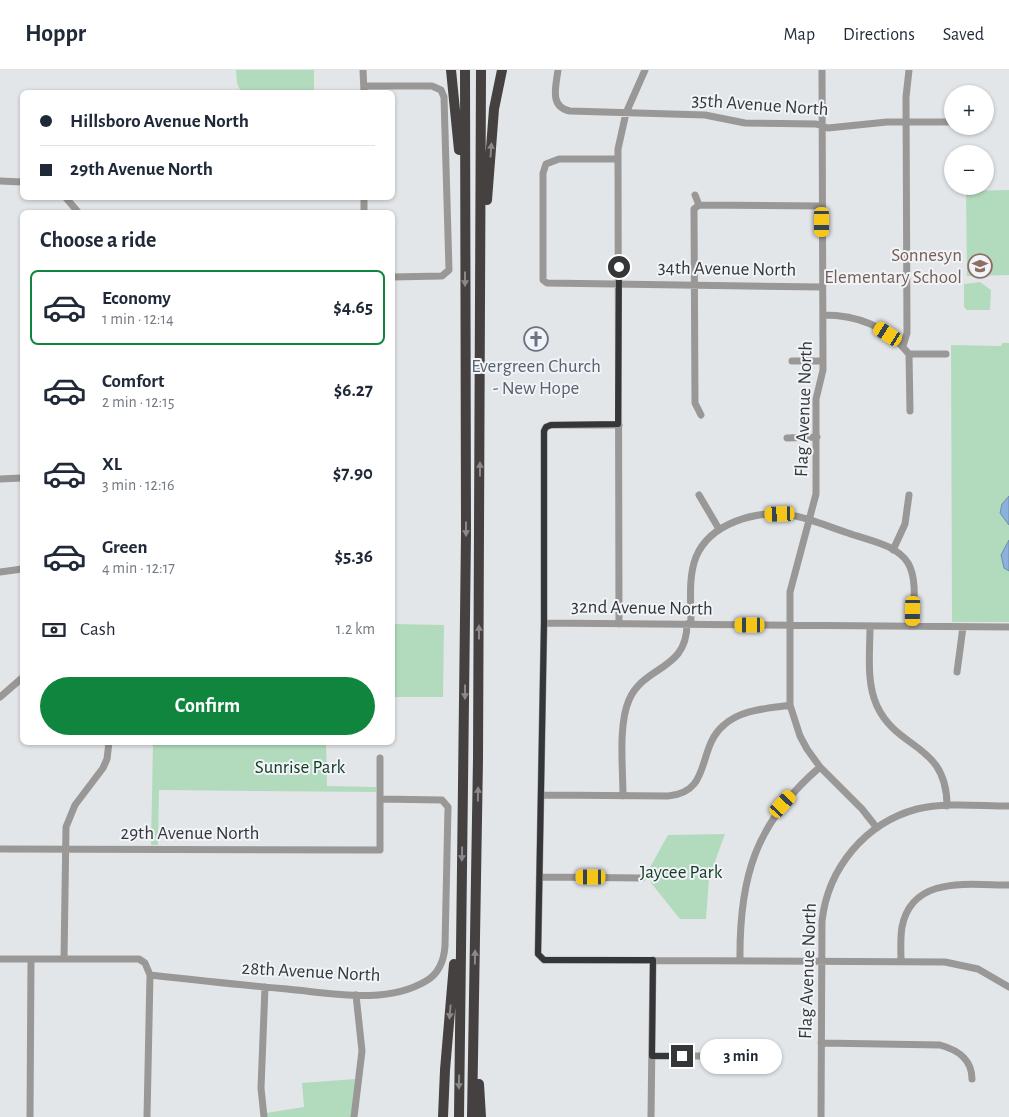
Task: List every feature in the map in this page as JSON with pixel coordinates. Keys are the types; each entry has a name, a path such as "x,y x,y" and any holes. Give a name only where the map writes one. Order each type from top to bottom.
{"highway":[{"path":"451,70 454,84 465,230"},
{"path":"458,1117 466,534 465,70"},
{"path":"472,1117 480,551 481,70"},
{"path":"480,268 494,109 502,70"},
{"path":"443,1117 455,953 461,929"},
{"path":"474,1006 481,1117"}],"street":[{"path":"363,70 364,89 432,86 441,90 445,107 448,160 448,273 442,276 395,277"},
{"name":"35th Avenue North","path":"558,70 555,97 565,110 711,116 745,123 823,126 828,128 906,122 944,122"},
{"path":"619,624 618,140 626,113 646,70"},
{"name":"Flag Avenue North","path":"821,1117 822,922 828,892 841,864 863,839 877,828 862,809 820,767 800,736 790,705 789,625 792,576 810,520 817,484 816,399 823,361 822,70"},
{"path":"903,346 907,332 906,122 908,70"},
{"name":"34th Avenue North","path":"618,159 553,160 546,164 543,173 543,280 547,283 822,287"},
{"path":"0,182 20,182"},
{"path":"695,195 699,205"},
{"path":"68,200 76,210"},
{"path":"701,415 694,403 694,209 699,205 822,206"},
{"path":"823,315 850,316 864,320 888,334 903,346 909,354 910,411"},
{"path":"909,354 946,354"},
{"path":"792,362 823,361"},
{"path":"618,424 558,424 546,427 544,431 544,623 538,954 544,960 962,964 991,975 1009,987"},
{"path":"787,438 817,437"},
{"path":"0,478 20,478"},
{"path":"699,495 719,529"},
{"path":"893,550 905,524 909,495"},
{"path":"623,796 624,722 628,701 639,685 678,656 686,641 696,558 707,540 719,529 737,521 769,514 791,515 893,550 903,557 912,573 913,626"},
{"path":"0,572 20,569"},
{"name":"32nd Avenue North","path":"544,623 1009,627"},
{"path":"870,626 871,685 878,708 891,726 931,757 938,766 945,784 946,806"},
{"path":"957,672 963,627"},
{"path":"0,697 20,680"},
{"path":"542,795 668,796 685,793 697,781 710,743 723,725 744,713 790,705"},
{"path":"64,959 66,827 71,812 104,768 109,745"},
{"path":"380,758 380,799"},
{"path":"740,961 740,922 744,885 760,843 783,804 820,767"},
{"name":"29th Avenue North","path":"0,849 380,850 380,799"},
{"name":"28th Avenue North","path":"150,975 356,995 399,991 427,981 440,968 445,946 448,807 442,800 380,799"},
{"path":"877,828 903,814 918,809 946,806 1009,806"},
{"path":"540,877 642,878"},
{"path":"900,962 904,918 917,899 925,892 943,886 1009,885"},
{"path":"0,959 139,959 146,963 150,975 147,1117"},
{"path":"30,1117 31,959"},
{"path":"651,1117 653,960"},
{"path":"264,1117 261,1088 265,987"},
{"path":"354,1117 362,1051 356,995"},
{"path":"821,1043 940,1045 958,1052 968,1060 972,1067 972,1079"},
{"path":"652,1056 713,1056 724,1064"}],"green space":[{"path":"236,70 314,70 314,90 240,90 237,83"},
{"path":"994,190 1009,190 1009,275 967,276 966,195 994,195"},
{"path":"980,282 991,290 990,310 967,310 964,307 964,284"},
{"path":"1002,343 1009,343 1009,622 952,622 951,345 1001,346"},
{"path":"395,624 444,625 443,697 395,697"},
{"name":"Sunrise Park","path":"153,745 326,745 327,786 376,787 376,792 159,790 158,845 151,845"},
{"name":"Jaycee Park","path":"725,834 709,878 706,919 680,919 651,883 652,876 649,869 668,835"},
{"path":"355,1079 351,1117 266,1117 266,1113 304,1107 302,1083"}],"water":[{"path":"1009,496 1009,525 1000,513 1002,504"},
{"path":"1009,540 1009,571 1004,568 1001,555"}],"place":[{"name":"Sonnesyn Elementary School","path":"980,266"},
{"name":"Evergreen Church - New Hope","path":"536,339"}],"route":[{"path":"619,267 618,424 551,425 546,427 544,431 544,623 538,954 544,960 653,960 652,1056 682,1056"}]}
